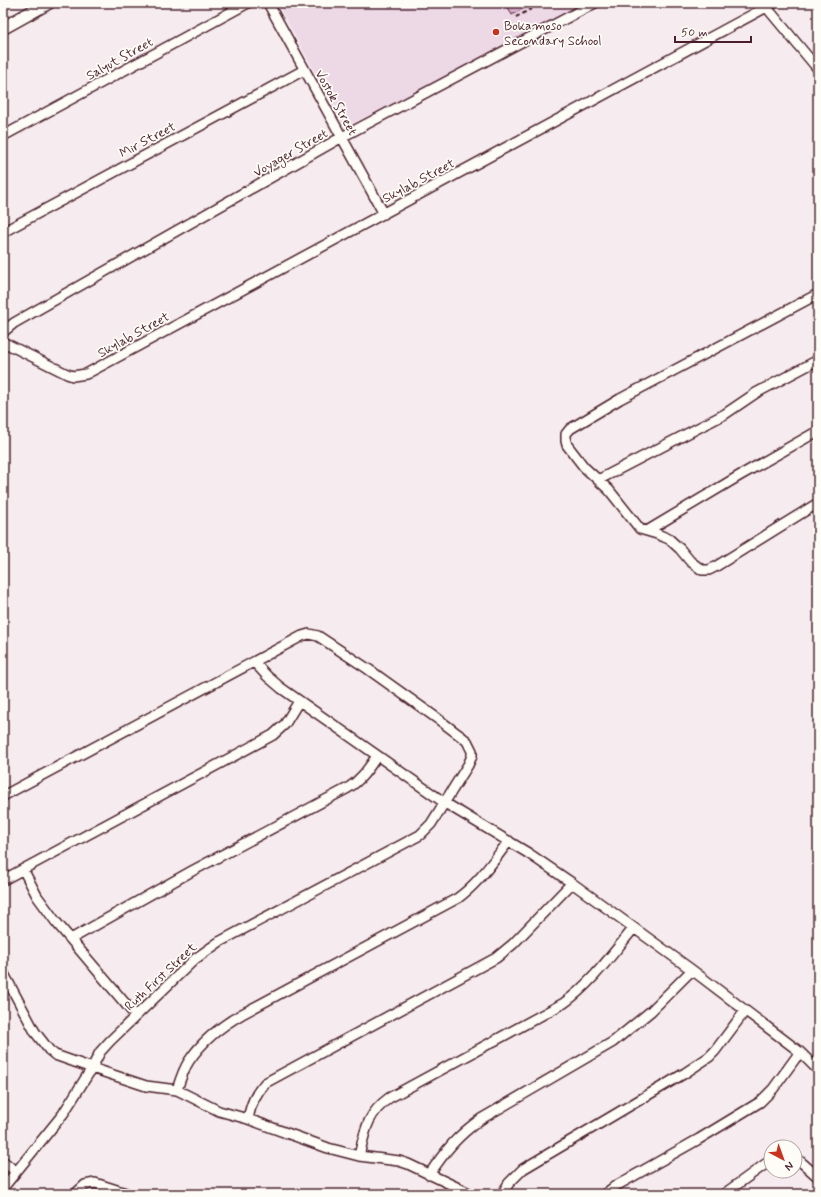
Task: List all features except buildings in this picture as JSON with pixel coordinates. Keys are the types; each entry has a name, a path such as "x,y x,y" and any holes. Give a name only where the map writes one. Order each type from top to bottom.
{"street":[{"path":"3,28 48,3"},
{"name":"Salyut Street","path":"3,136 248,3"},
{"name":"Vostok Street","path":"268,3 384,214"},
{"name":"Voyager Street","path":"3,332 14,323 342,137 595,3"},
{"path":"768,4 818,69"},
{"name":"Skylab Street","path":"3,342 60,372 73,376 93,371 768,4"},
{"name":"Mir Street","path":"3,232 304,70"},
{"path":"818,294 620,399 570,428 566,434 567,445 584,467 609,490 640,529 664,536 669,539 694,565 702,570 706,571 715,567 818,503"},
{"path":"598,480 725,414 756,393 818,360"},
{"path":"647,531 818,431"},
{"name":"Ruth First Street","path":"3,1188 63,1114 92,1068 100,1052 135,1015 184,968 206,950 420,835 431,824 468,765 472,756 472,751 467,741 368,669 314,634 302,636 254,662"},
{"path":"3,796 254,662 272,680 377,756 445,803 508,841 572,883 692,970 800,1052 818,1070"},
{"path":"3,880 272,735 285,724 300,701"},
{"path":"71,938 192,871 348,788 362,778 377,756"},
{"path":"177,1090 188,1062 208,1038 221,1028 233,1019 256,1006 458,898 478,880 508,841"},
{"path":"23,869 37,896 65,933 71,938 135,1015"},
{"path":"248,1119 255,1096 265,1083 496,958 517,940 572,883"},
{"path":"359,1156 365,1129 371,1117 381,1104 392,1096 564,1003 578,993 634,928"},
{"path":"429,1175 449,1147 468,1128 613,1042 651,1011 692,970"},
{"path":"3,972 35,1032 49,1050 55,1054 146,1086 177,1090 212,1108 248,1119 328,1148 359,1156 399,1161 471,1194"},
{"path":"502,1194 509,1183 523,1168 704,1061 715,1051 745,1011"},
{"path":"605,1194 614,1187 760,1102 773,1089 800,1052"},
{"path":"3,1161 16,1172"},
{"path":"803,1164 818,1177"},
{"path":"724,1194 763,1166"},
{"path":"75,1194 85,1185 90,1183 129,1194"}],"path":[{"path":"516,17 543,3"}],"shaded area":[{"path":"277,3 583,3 477,61 345,127"}],"place":[{"name":"Bokamoso Secondary School","path":"496,32"}]}
